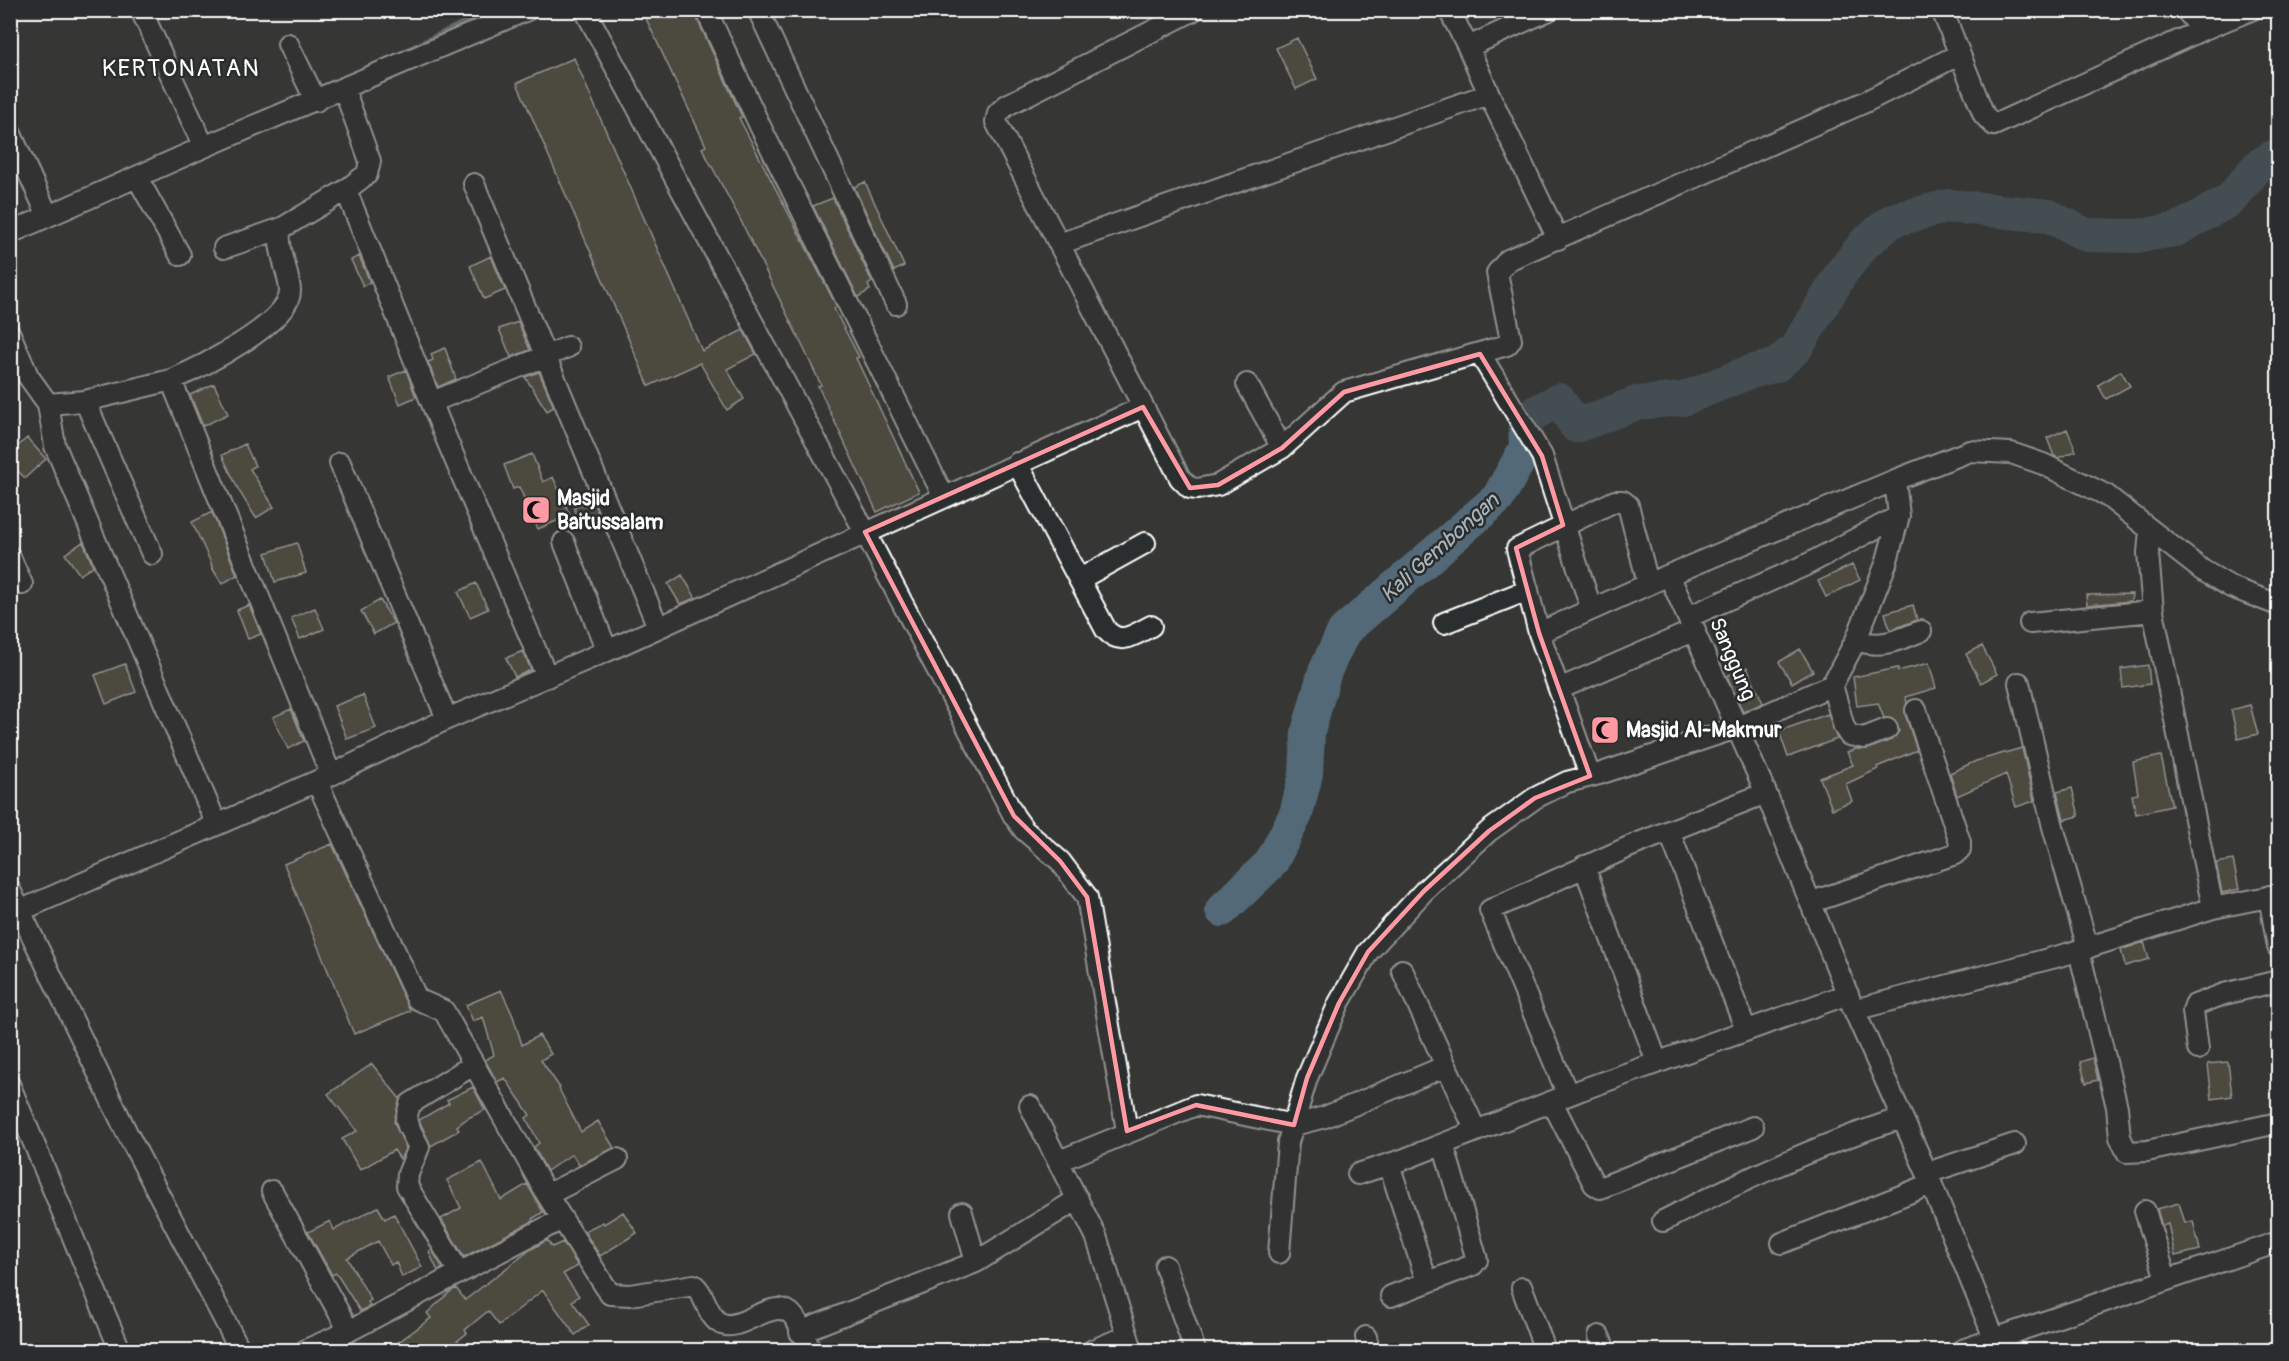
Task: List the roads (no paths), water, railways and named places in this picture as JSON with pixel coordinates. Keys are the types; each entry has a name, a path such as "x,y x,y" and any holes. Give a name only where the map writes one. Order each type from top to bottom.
{"street":[{"path":"141,10 204,147"},
{"path":"10,233 314,96 344,89 527,10"},
{"path":"585,10 865,532 1014,816 1024,830 1060,861 1087,897 1127,1131"},
{"path":"706,10 760,126 944,497"},
{"path":"758,10 896,304"},
{"path":"1194,10 1007,105 998,113 997,127 1180,478 1190,488 1218,485 1282,448 1344,392 1508,345 1511,342 1497,273 1500,267 1512,258 1865,102 1958,55"},
{"path":"1449,10 1558,239"},
{"path":"1468,47 1549,10"},
{"path":"1942,10 1985,118 1994,125 2251,10"},
{"path":"2186,10 2202,30"},
{"path":"288,44 314,96"},
{"path":"224,248 282,228 346,190 367,174 370,168 344,89"},
{"path":"1059,244 1489,94"},
{"path":"10,132 48,216"},
{"path":"137,177 180,255"},
{"path":"474,184 658,627"},
{"path":"346,190 547,677"},
{"path":"48,405 85,401 171,380 225,353 275,318 284,308 291,293 280,238 282,228"},
{"path":"10,334 28,376 48,405 55,446 216,823"},
{"path":"432,402 568,347"},
{"path":"1480,354 1542,456 1591,608"},
{"path":"171,380 324,778 412,989 420,1001 444,1011 562,1219 610,1294 630,1295 690,1284 699,1288 715,1319 723,1325 731,1326 781,1310 794,1318 811,1350"},
{"path":"1247,384 1282,448"},
{"path":"85,401 152,554"},
{"path":"16,912 216,823 324,778 447,719 607,651 1143,407"},
{"path":"1539,633 1648,583 1970,451 2011,453 2043,464 2106,495 2218,580 2249,595 2278,605"},
{"path":"340,463 447,719"},
{"path":"1017,463 1106,630 1114,638 1122,639 1150,626"},
{"path":"1279,1253 1288,1142 1307,1078 1335,1014 1368,952 1424,891 1489,831 1535,798 1566,782 1736,728 1832,685 1856,640 1886,564 1899,516 1895,480"},
{"path":"1590,776 1539,633 1517,548 1615,501 1625,502 1648,583"},
{"path":"1559,689 1691,624 1899,516"},
{"path":"2150,530 2149,563 2153,611 2213,908"},
{"path":"564,542 607,651"},
{"path":"1080,579 1145,543"},
{"path":"10,557 22,584"},
{"name":"Sanggung","path":"1669,575 1766,793 1851,1002 1929,1178 1996,1345"},
{"path":"1444,623 1528,590"},
{"path":"2030,623 2153,611"},
{"path":"1856,640 1871,645 1881,644 1922,631"},
{"path":"2019,683 2084,949 2118,1107 2120,1137 2127,1152 2147,1151 2278,1123"},
{"path":"1832,685 1848,735 1864,738 1887,729"},
{"path":"1812,902 1955,854 1960,849 1916,710"},
{"path":"1753,1127 1600,1188 1594,1184 1490,910 1584,866 1766,793"},
{"path":"1669,831 1746,1030"},
{"path":"1584,866 1657,1062"},
{"path":"10,890 16,912 240,1350"},
{"path":"1358,1174 1746,1030 1851,1002 2084,949 2213,908 2274,896 2278,947"},
{"path":"1402,970 1475,1129"},
{"path":"2198,1049 2193,1011 2195,1005 2224,994 2278,981"},
{"path":"459,1272 407,1186 408,1174 419,1147 406,1119 410,1104 473,1065"},
{"path":"1059,1161 1127,1131 1196,1105 1294,1125 1325,1117 1446,1066"},
{"path":"10,1086 120,1350"},
{"path":"1030,1106 1096,1236 1129,1343 1093,1350"},
{"path":"1663,1221 1737,1183 1861,1131 1902,1118"},
{"path":"1391,1296 1473,1265 1478,1258 1443,1144"},
{"path":"1782,1243 1929,1178 2015,1144"},
{"path":"548,1195 617,1160"},
{"path":"1389,1164 1427,1282"},
{"path":"272,1191 349,1331"},
{"path":"800,1332 976,1262 1078,1199"},
{"path":"2145,1211 2166,1280"},
{"path":"962,1213 976,1262"},
{"path":"306,1350 349,1331 562,1219"},
{"path":"1962,1350 1996,1345 2166,1280 2278,1242"},
{"path":"1165,1266 1195,1350"},
{"path":"1522,1288 1545,1350"}],"waterway":[{"path":"408,50 491,10"},
{"name":"Kali Gembongan","path":"1222,910 1271,863 1296,814 1306,774 1308,732 1325,671 1344,631 1498,498 1526,448 1525,418 1559,400 1576,426 1637,403 1683,399 1747,373 1777,365 1796,348 1842,272 1865,243 1893,220 1949,206 2049,216 2086,235 2136,236 2176,230 2230,200 2258,166 2273,157 2278,157"}],"place":[{"name":"Masjid Baitussalam","path":"536,510"},
{"name":"Masjid Al-Makmur","path":"1605,730"}],"district":[{"name":"KERTONATAN","path":"181,68"}]}
